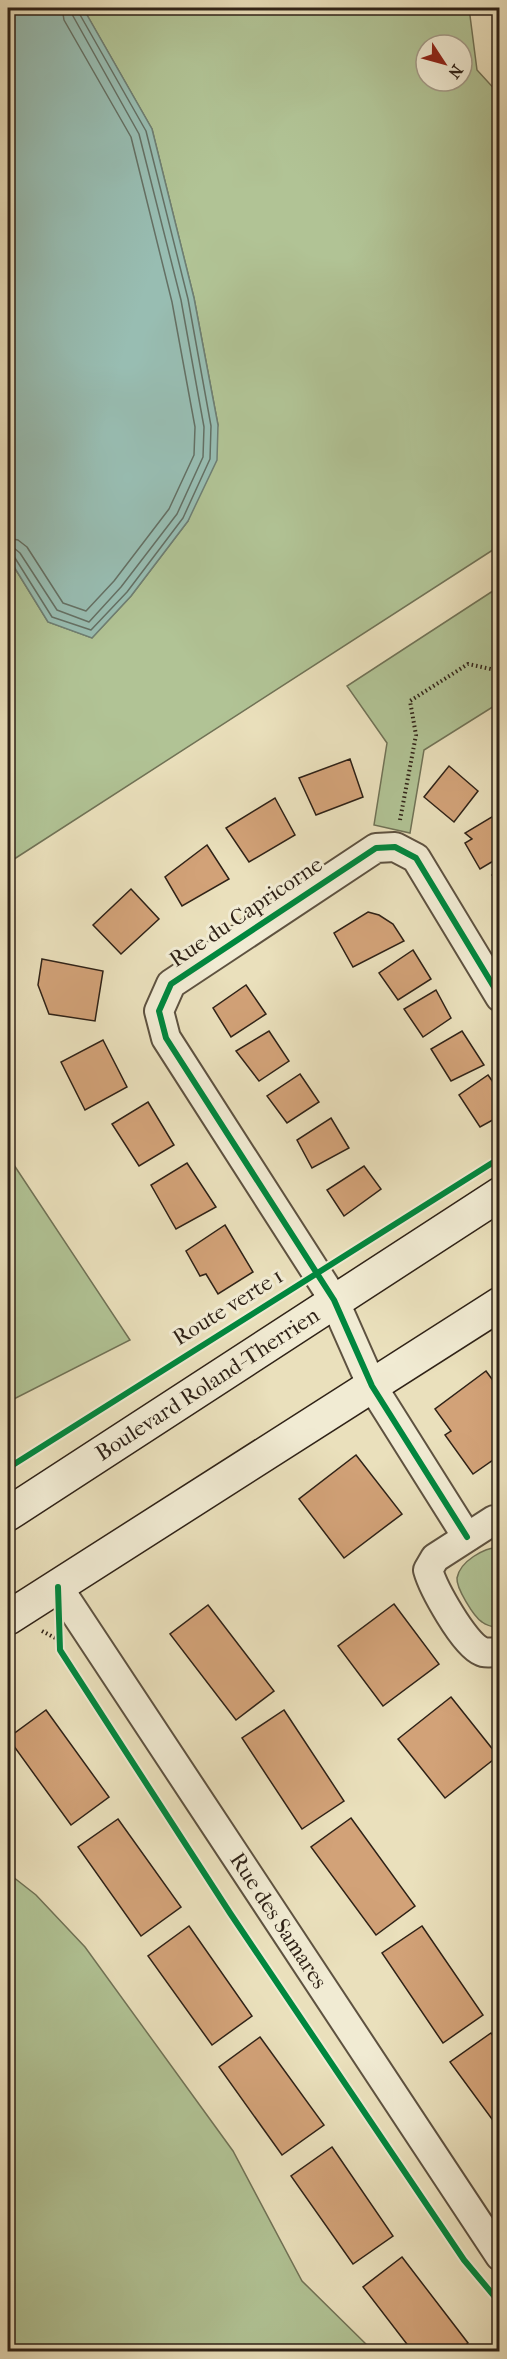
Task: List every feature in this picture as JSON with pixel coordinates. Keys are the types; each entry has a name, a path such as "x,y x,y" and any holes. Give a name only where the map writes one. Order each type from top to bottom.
{"main road":[{"name":"Boulevard Roland-Therrien","path":"8,1514 500,1194"},
{"path":"8,1618 500,1304"}],"street":[{"path":"395,847 416,858 500,997"},
{"name":"Rue du Capricorne","path":"395,847 376,848 171,984 159,1011 166,1038 334,1300 372,1386 466,1537"},
{"path":"500,1520 494,1520 435,1558 428,1570 432,1585 470,1645 483,1653 500,1651"},
{"name":"Rue des Samares","path":"58,1587 500,2256"}],"path":[{"path":"395,847 416,735 410,701 468,664 500,671"},
{"path":"58,1587 60,1650"}],"green space":[{"path":"83,8 469,8 472,33 414,33 414,93 474,93 474,47 477,70 499,94 499,546 8,863 8,557 48,622 92,638 131,596 188,521 218,425 194,298 152,129"},
{"path":"499,587 499,703 424,750 410,833 374,825 387,743 347,686"},
{"path":"8,1156 130,1340 8,1402"},
{"path":"499,1547 500,1628 492,1627 479,1619 466,1602 457,1583 459,1572 468,1561 487,1550"},
{"path":"8,1873 36,1895 85,1947 233,2151 302,2281 373,2351 8,2351"}],"water":[{"path":"8,8 83,8 152,129 194,298 218,425 217,460 188,521 131,596 92,638 48,622 8,557"}],"building":[{"path":"350,759 363,797 316,815 299,778"},
{"path":"449,766 478,791 454,822 424,797"},
{"path":"275,798 295,835 249,862 226,828"},
{"path":"500,812 500,857 480,869 465,843 472,839 465,833"},
{"path":"207,845 229,879 182,906 165,877"},
{"path":"500,871 500,887 492,875"},
{"path":"131,889 159,919 121,954 93,925"},
{"path":"368,912 379,915 393,924 404,941 353,967 334,933"},
{"path":"413,950 431,979 398,1000 379,973"},
{"path":"42,959 103,971 95,1021 49,1014 38,985"},
{"path":"246,985 266,1014 231,1037 213,1008"},
{"path":"436,990 451,1018 423,1037 404,1009"},
{"path":"269,1031 289,1061 259,1081 236,1051"},
{"path":"462,1031 484,1065 451,1081 431,1049"},
{"path":"103,1040 127,1087 85,1110 61,1062"},
{"path":"300,1074 319,1102 287,1123 267,1096"},
{"path":"488,1075 500,1092 500,1116 480,1127 459,1095"},
{"path":"148,1102 174,1145 139,1166 112,1124"},
{"path":"331,1118 349,1148 312,1168 297,1140"},
{"path":"187,1163 216,1207 176,1229 151,1185"},
{"path":"364,1166 381,1189 344,1216 327,1190"},
{"path":"225,1225 253,1272 218,1294 206,1274 200,1276 186,1251"},
{"path":"486,1371 500,1390 500,1455 473,1474 445,1435 451,1431 435,1409"},
{"path":"356,1455 402,1514 344,1558 299,1499"},
{"path":"394,1604 439,1664 383,1706 338,1646"},
{"path":"208,1605 274,1691 236,1720 170,1634"},
{"path":"451,1697 498,1756 445,1798 398,1739"},
{"path":"46,1710 109,1797 71,1825 8,1738"},
{"path":"284,1710 344,1801 302,1829 242,1738"},
{"path":"351,1818 415,1906 376,1935 311,1847"},
{"path":"118,1819 181,1907 141,1936 78,1847"},
{"path":"189,1926 252,2016 212,2045 148,1956"},
{"path":"422,1926 483,2015 443,2043 382,1953"},
{"path":"491,2033 500,2045 500,2130 450,2062"},
{"path":"260,2037 324,2125 282,2155 219,2067"},
{"path":"332,2147 393,2236 353,2264 291,2176"},
{"path":"402,2257 468,2343 457,2352 413,2352 363,2287"}],"cycle path":[{"path":"467,1537 372,1386 334,1300 166,1038 159,1011 171,984 376,848 395,847 416,858 500,997"},
{"name":"Route verte 1","path":"8,1468 500,1158"},
{"path":"58,1587 60,1650 230,1913 464,2260 500,2303"}]}
